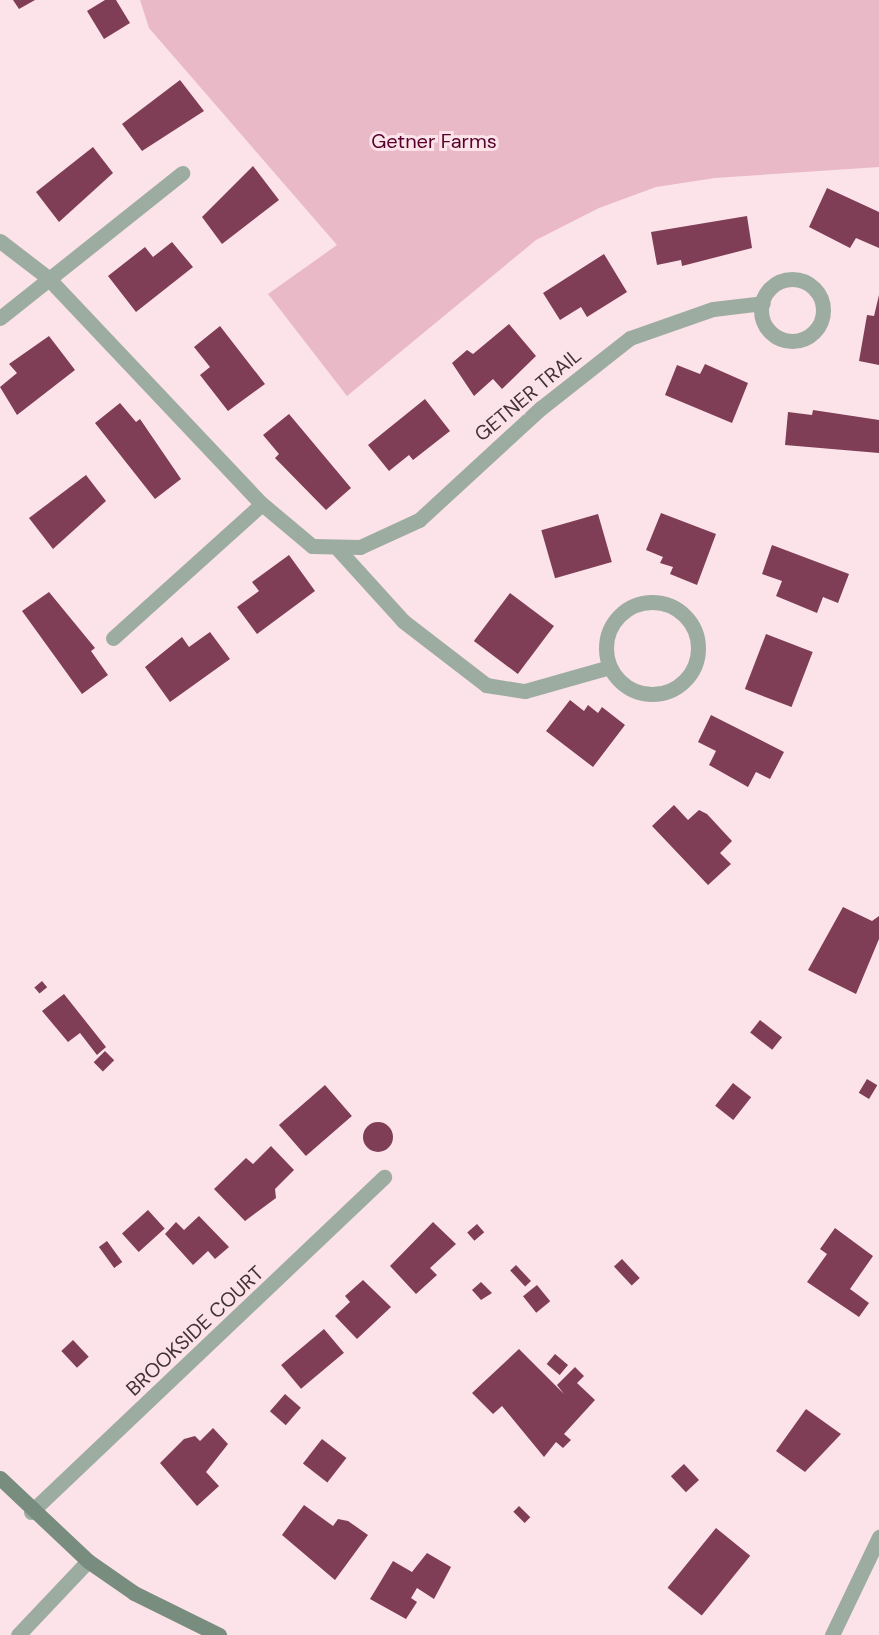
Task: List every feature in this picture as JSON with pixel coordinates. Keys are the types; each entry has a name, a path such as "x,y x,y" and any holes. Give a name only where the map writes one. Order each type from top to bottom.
{"main road":[{"path":"0,1478 31,1512 88,1561 134,1593 219,1635"}],"street":[{"path":"0,318 47,277 182,173"},
{"name":"GETNER TRAIL","path":"0,241 47,277 262,504 312,546 360,547 419,520 541,408 630,338 713,309 763,303"},
{"path":"795,279 820,297 822,318 801,340 780,338 765,324 763,303 774,285 795,279"},
{"path":"113,638 262,504"},
{"path":"336,547 403,621 486,685 525,691 610,667"},
{"path":"663,602 691,621 699,654 682,684 650,695 633,691 610,667 608,633 630,606 663,602"},
{"name":"BROOKSIDE COURT","path":"31,1512 384,1177"},
{"path":"832,1635 879,1537"},
{"path":"18,1635 88,1561"}],"green space":[{"name":"Getner Farms","path":"140,0 879,0 879,167 715,178 656,187 599,208 536,240 347,396 268,294 337,245 149,28"}],"building":[{"path":"13,0 35,0 19,9"},
{"path":"105,0 116,0 130,23 104,39 87,11"},
{"path":"180,80 204,111 142,151 122,124"},
{"path":"93,147 113,173 59,222 36,192"},
{"path":"253,166 279,200 222,244 202,217"},
{"path":"827,188 879,212 879,248 856,238 850,248 809,227"},
{"path":"747,216 752,248 682,266 681,260 657,265 651,232"},
{"path":"172,242 193,267 136,312 108,276 145,247 153,257"},
{"path":"604,254 627,292 587,317 581,307 560,320 543,293"},
{"path":"879,295 879,365 859,361 867,315 874,316"},
{"path":"509,324 536,356 502,389 493,379 474,396 452,363 467,350 473,354"},
{"path":"220,326 265,384 228,411 200,375 210,367 194,347"},
{"path":"49,336 75,370 17,415 0,387 17,373 9,364"},
{"path":"705,364 748,383 732,423 665,395 677,365 700,374"},
{"path":"425,399 450,431 413,460 409,455 389,471 368,445"},
{"path":"120,403 136,422 140,419 181,479 155,499 95,423"},
{"path":"813,410 879,420 879,453 785,445 788,412 812,415"},
{"path":"289,414 351,488 326,510 275,458 279,454 263,435"},
{"path":"86,475 106,501 53,549 29,518"},
{"path":"661,513 716,534 697,585 670,574 673,567 660,563 663,557 646,550"},
{"path":"598,514 612,562 555,578 541,530"},
{"path":"772,545 849,574 838,603 823,597 817,613 776,596 782,581 762,574"},
{"path":"289,555 315,591 257,634 237,607 259,591 252,582"},
{"path":"49,592 95,648 91,651 108,675 82,694 22,611"},
{"path":"510,593 554,626 518,674 474,641"},
{"path":"210,632 230,659 170,702 145,667 182,637 189,647"},
{"path":"766,634 813,652 792,707 745,689"},
{"path":"570,700 584,711 588,705 598,713 602,707 625,725 593,767 546,731"},
{"path":"711,715 784,752 770,779 756,772 748,787 709,765 716,751 698,742"},
{"path":"674,805 688,820 699,810 707,814 732,841 720,853 731,864 708,885 652,826"},
{"path":"843,907 872,921 879,916 879,939 856,994 808,970"},
{"path":"42,981 47,987 39,994 34,987"},
{"path":"64,994 106,1047 97,1055 80,1033 68,1042 42,1011"},
{"path":"760,1020 782,1037 772,1050 750,1033"},
{"path":"105,1051 114,1060 103,1072 94,1062"},
{"path":"867,1079 877,1085 869,1099 859,1093"},
{"path":"733,1083 751,1097 733,1120 715,1106"},
{"path":"325,1085 352,1116 306,1156 279,1125"},
{"path":"378,1122 384,1123 392,1131 392,1143 384,1151 378,1152 372,1151 364,1143 363,1137 364,1131 372,1123"},
{"path":"271,1146 294,1170 275,1189 276,1198 245,1221 214,1189 246,1158 253,1164"},
{"path":"148,1210 165,1229 139,1252 122,1233"},
{"path":"199,1216 229,1247 215,1259 208,1251 193,1265 165,1234 176,1222 184,1230"},
{"path":"433,1222 456,1244 430,1268 437,1275 416,1294 390,1266"},
{"path":"477,1224 484,1232 474,1241 467,1233"},
{"path":"835,1228 873,1256 850,1289 869,1303 859,1317 807,1282 827,1254 820,1249"},
{"path":"107,1241 122,1262 114,1268 99,1247"},
{"path":"622,1259 640,1278 632,1286 614,1267"},
{"path":"516,1265 531,1281 525,1287 510,1270"},
{"path":"363,1280 391,1307 357,1339 335,1316 350,1302 345,1296"},
{"path":"481,1282 492,1293 481,1300 472,1290"},
{"path":"537,1285 550,1301 536,1313 523,1296"},
{"path":"324,1329 344,1353 301,1389 281,1365"},
{"path":"73,1340 89,1357 77,1368 61,1351"},
{"path":"519,1349 564,1394 557,1385 575,1367 584,1376 577,1383 595,1400 564,1434 571,1440 563,1448 556,1442 544,1457 502,1406 493,1414 472,1393"},
{"path":"555,1354 568,1365 560,1375 547,1364"},
{"path":"285,1394 301,1408 286,1425 270,1411"},
{"path":"806,1409 841,1434 805,1472 776,1451"},
{"path":"213,1428 228,1444 206,1472 219,1486 197,1506 160,1463 184,1439 195,1436 200,1441"},
{"path":"322,1439 346,1458 327,1483 303,1463"},
{"path":"684,1464 699,1480 686,1492 671,1476"},
{"path":"304,1505 333,1526 338,1519 348,1521 368,1535 335,1580 282,1535"},
{"path":"519,1506 530,1517 525,1523 513,1512"},
{"path":"716,1528 750,1556 702,1616 668,1588"},
{"path":"427,1553 451,1567 434,1599 417,1588 411,1598 417,1602 406,1619 370,1599 393,1561 412,1572"}]}
